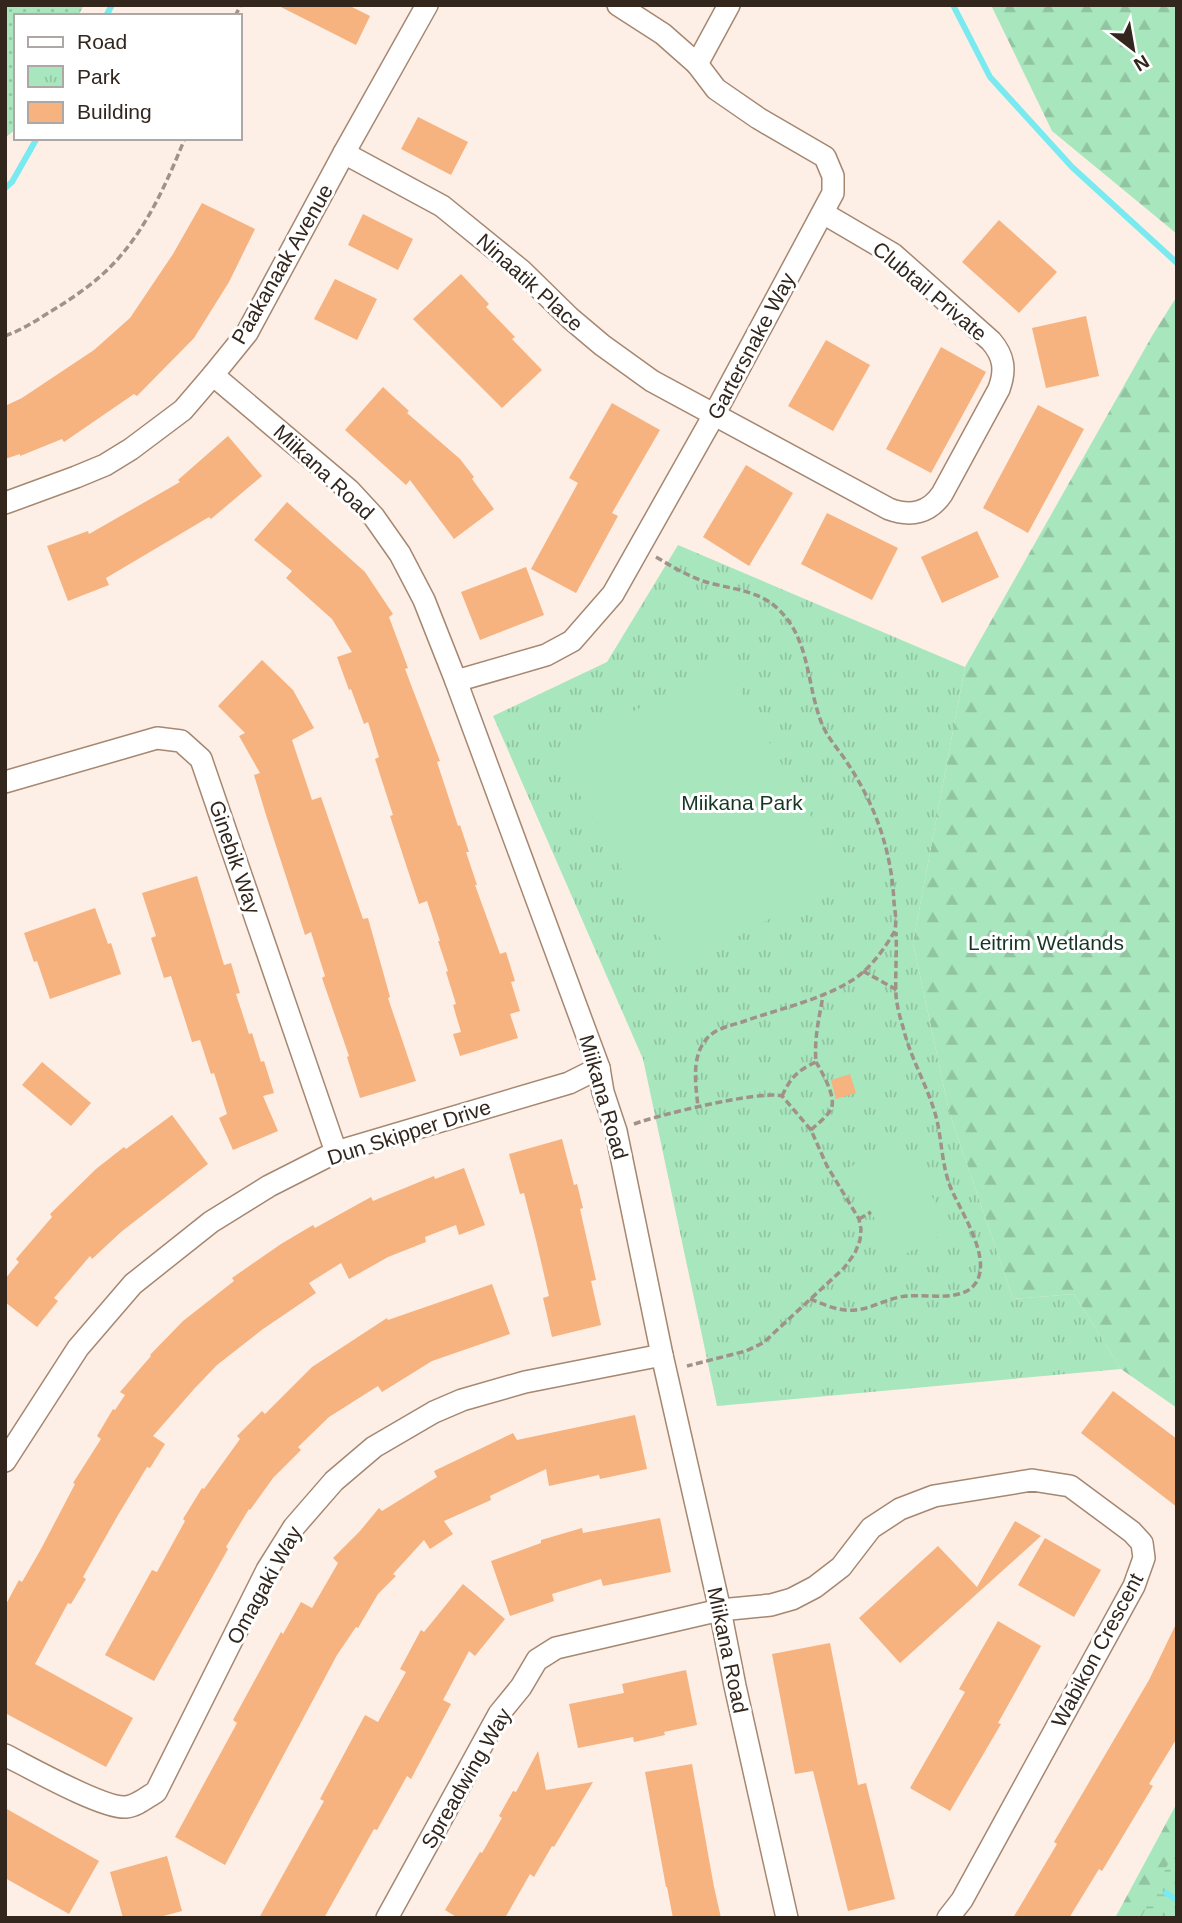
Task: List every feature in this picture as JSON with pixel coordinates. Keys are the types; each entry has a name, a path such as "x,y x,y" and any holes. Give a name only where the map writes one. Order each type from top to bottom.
{"street":[{"name":"Paakanaak Avenue","path":"5,503 105,465 131,449 183,410 213,375 247,333 426,5"},
{"name":"Gartersnake Way","path":"456,681 546,655 572,641 613,594 714,415 833,192 833,176 825,157 758,118 716,89 697,64 663,34 618,5"},
{"path":"697,64 729,5"},
{"name":"Ninaatik Place","path":"344,153 442,206 522,271 602,345 652,381 714,415"},
{"name":"Clubtail Private","path":"714,415 889,509 909,514 927,509 937,502 999,389 1004,369 998,349 991,341 893,254 823,213"},
{"name":"Miikana Road","path":"213,375 320,463 374,516 400,554 424,600 456,681 599,1068 603,1092 616,1131 664,1364 787,1918"},
{"name":"Ginebik Way","path":"5,782 157,738 181,741 201,759 337,1152"},
{"name":"Dun Skipper Drive","path":"5,1461 78,1348 133,1284 211,1222 269,1186 337,1152 569,1083 599,1068"},
{"name":"Omagaki Way","path":"5,1755 96,1800 127,1807 137,1804 156,1792 267,1570 294,1527 334,1481 374,1447 434,1412 462,1400 525,1382 664,1364"},
{"name":"Wabikon Crescent","path":"720,1610 771,1605 792,1599 815,1587 841,1567 871,1528 900,1509 934,1496 1032,1479 1070,1486 1132,1532 1142,1543 1144,1558 1134,1586 962,1900 948,1918"},
{"name":"Spreadwing Way","path":"387,1918 499,1714 521,1687 537,1660 556,1648 720,1610"}],"path":[{"path":"5,337 20,331 77,295 106,271 131,242 168,179 184,140"},
{"path":"639,547 691,577 756,595 776,607 799,638 822,726 849,765 881,826 890,862 894,897 896,997 903,1030 934,1112 950,1187 978,1247 978,1280 972,1287 957,1294 896,1297 857,1310 836,1309 810,1298"},
{"path":"698,1107 695,1075 698,1054 705,1040 714,1032 823,995 853,981 874,960 895,931"},
{"path":"863,971 897,989"},
{"path":"811,1130 830,1111 833,1102 816,1062 815,1046 823,995"},
{"path":"782,1096 790,1080 798,1072 816,1062"},
{"path":"616,1131 639,1122 698,1107 767,1094 782,1096 811,1130 827,1166 859,1219 860,1240 855,1253 844,1268 763,1343 700,1362 664,1364"},
{"path":"859,1219 871,1212"}],"green space":[{"path":"5,5 84,5 79,14 14,14 14,131 5,138"},
{"path":"991,5 1177,5 1177,234 1052,131"},
{"name":"Leitrim Wetlands","path":"1177,296 1177,1408 1121,1369 1074,1294 1013,1299 949,1111 913,943 965,667"},
{"name":"Miikana Park","path":"678,545 965,667 913,943 949,1111 1013,1299 1074,1294 1121,1369 717,1406 643,1059 493,716 607,662"},
{"path":"724,661 845,877 678,970 557,754"},
{"path":"901,1139 950,1230 896,1259 848,1168"},
{"path":"1177,1803 1177,1918 1115,1918"},
{"path":"1177,1846 1177,1918 1141,1918"}],"building":[{"path":"277,5 348,5 370,16 356,45"},
{"path":"418,117 468,142 451,175 401,149"},
{"path":"202,203 255,229 229,282 194,338 137,396 134,394 64,442 62,439 20,456 5,459 5,406 22,398 94,350 130,318 173,254"},
{"path":"363,214 413,239 398,270 348,245"},
{"path":"999,220 1057,272 1019,313 962,262"},
{"path":"461,274 489,304 486,307 515,337 512,339 542,370 502,408 413,319"},
{"path":"335,279 377,299 357,340 314,319"},
{"path":"1086,316 1099,376 1046,388 1032,328"},
{"path":"826,340 870,365 833,431 788,406"},
{"path":"941,347 986,372 931,473 886,449"},
{"path":"383,387 409,411 407,413 460,459 494,509 454,539 410,480 406,485 345,430"},
{"path":"612,403 660,430 612,513 618,516 576,593 531,569 578,483 569,478"},
{"path":"1038,405 1084,429 1028,533 983,508"},
{"path":"228,436 262,476 211,519 209,517 106,578 109,585 68,601 47,546 88,531 89,534 180,482 178,480"},
{"path":"746,465 793,493 749,566 703,537"},
{"path":"287,502 365,572 393,614 389,617 408,668 405,669 440,761 437,762 469,852 466,852 475,885 500,954 506,952 515,981 511,982 520,1011 510,1014 518,1038 460,1056 453,1034 461,1032 440,941 427,901 419,904 390,816 393,815 375,759 379,757 368,722 364,724 337,657 352,652 332,619 286,578 292,571 254,540"},
{"path":"827,513 898,548 872,600 801,564"},
{"path":"977,531 999,577 942,603 921,557"},
{"path":"526,567 544,615 480,640 461,592"},
{"path":"262,660 293,690 314,728 292,740 312,800 321,797 363,919 368,918 390,997 388,998 416,1081 360,1098 347,1057 349,1056 322,978 325,976 311,932 305,935 266,815 254,775 260,773 239,736 245,733 218,706"},
{"path":"197,876 224,965 231,963 240,993 236,994 249,1034 252,1033 261,1062 264,1061 274,1093 263,1096 278,1131 233,1150 219,1118 227,1114 214,1073 211,1074 200,1040 192,1042 171,976 164,978 151,938 156,936 142,893"},
{"path":"95,908 121,974 50,999 24,933"},
{"path":"42,1062 91,1103 71,1126 22,1085"},
{"path":"850,1074 856,1093 836,1099 831,1080"},
{"path":"172,1115 208,1164 121,1232 92,1259 90,1256 54,1298 58,1301 37,1327 5,1302 5,1279 19,1262 16,1259 52,1217 50,1214 96,1169"},
{"path":"562,1139 583,1208 580,1209 596,1280 591,1281 601,1325 552,1337 543,1298 549,1296 536,1240 524,1193 520,1194 509,1154"},
{"path":"464,1168 485,1225 459,1235 456,1225 425,1237 426,1242 388,1257 349,1279 341,1263 309,1283 316,1293 217,1365 153,1436 165,1444 150,1468 147,1467 118,1515 83,1577 86,1579 71,1604 68,1603 35,1664 133,1718 106,1767 5,1713 5,1606 41,1549 75,1484 73,1483 101,1439 97,1436 125,1395 120,1392 150,1355 183,1321 234,1281 232,1278 281,1244 371,1197 373,1201 434,1176 435,1179"},
{"path":"492,1284 510,1334 432,1361 382,1392 378,1386 329,1417 298,1447 301,1450 273,1478 249,1509 154,1681 105,1655 152,1570 157,1572 185,1521 183,1519 202,1488 204,1489 240,1439 237,1436 262,1411 265,1414 312,1367 387,1318 388,1320"},
{"path":"1113,1391 1177,1439 1177,1507 1081,1433"},
{"path":"635,1415 647,1469 600,1479 599,1475 549,1486 546,1469 490,1496 491,1500 444,1521 453,1534 430,1549 424,1540 393,1574 396,1576 378,1594 358,1628 356,1627 337,1655 225,1865 175,1837 237,1723 233,1720 281,1632 283,1634 301,1602 312,1608 338,1563 333,1558 379,1508 382,1511 437,1477 434,1471 513,1433 517,1440"},
{"path":"660,1518 671,1572 603,1586 601,1579 552,1594 554,1601 510,1616 491,1561 541,1543 541,1540 582,1528 583,1533"},
{"path":"1015,1521 1041,1536 900,1663 859,1618 938,1546 977,1587"},
{"path":"1045,1538 1101,1570 1074,1617 1018,1585"},
{"path":"463,1584 505,1619 475,1656 469,1651 443,1700 451,1704 411,1779 407,1776 324,1918 259,1918 324,1801 320,1799 365,1715 378,1722 406,1672 400,1669 421,1630 424,1632"},
{"path":"998,1621 1041,1646 998,1723 1001,1724 950,1811 910,1788 965,1692 959,1689"},
{"path":"1177,1622 1177,1738 1149,1784 1153,1786 1102,1871 1099,1869 1069,1918 1013,1918 1057,1844 1054,1842 1149,1680"},
{"path":"830,1643 858,1785 866,1783 895,1899 848,1911 813,1771 795,1774 772,1654"},
{"path":"686,1670 697,1725 634,1742 633,1737 578,1748 569,1704 624,1693 622,1684"},
{"path":"538,1751 546,1790 593,1782 534,1877 530,1874 505,1918 458,1918 445,1910 480,1852 482,1853 502,1818 499,1816 513,1791 516,1792"},
{"path":"692,1764 721,1918 673,1918 666,1887 645,1772"},
{"path":"5,1808 99,1861 69,1914 5,1878"},
{"path":"167,1856 182,1911 156,1918 123,1918 110,1872"}],"waterway":[{"path":"107,14 112,5"},
{"path":"953,5 990,77 1072,167 1177,263"},
{"path":"5,188 12,182 36,140"},
{"path":"1166,1893 1177,1900"}]}
